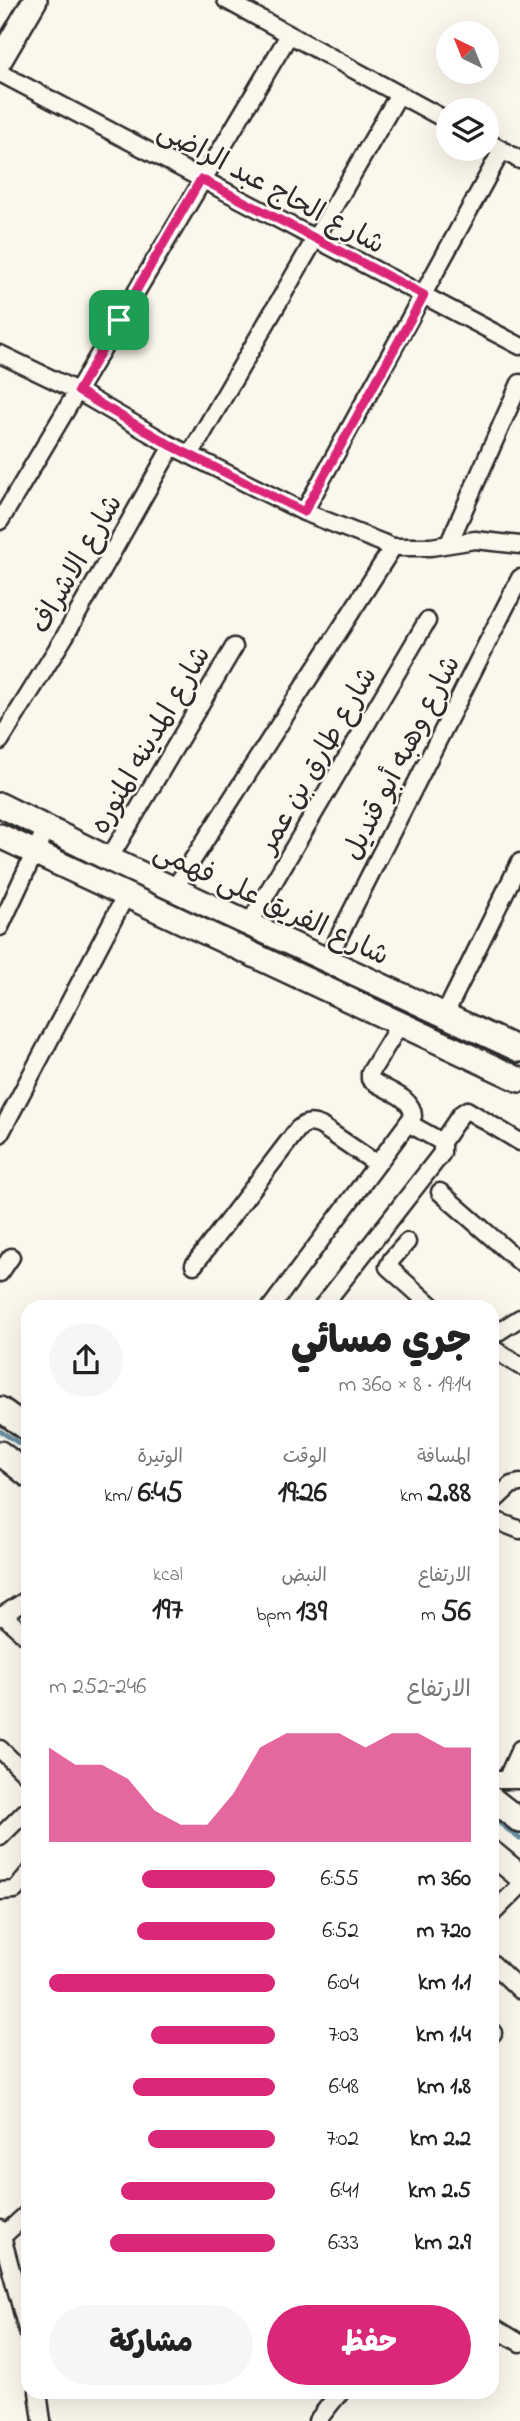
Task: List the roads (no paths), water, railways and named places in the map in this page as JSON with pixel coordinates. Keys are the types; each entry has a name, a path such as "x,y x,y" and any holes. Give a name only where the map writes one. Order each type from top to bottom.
{"street":[{"path":"0,60 36,0"},
{"path":"226,0 436,114"},
{"path":"0,521 289,35"},
{"name":"شارع الحاج عبد الراضى","path":"0,73 520,346"},
{"path":"190,455 399,94"},
{"path":"499,148 520,160"},
{"path":"304,512 502,150"},
{"path":"0,354 78,391 172,446 304,512 393,547 411,548 475,541 520,545"},
{"path":"449,543 520,383"},
{"name":"شارع الاشراف","path":"0,741 65,636 172,446"},
{"path":"174,889 393,547"},
{"name":"شارع وهبه أبو قنديل","path":"327,960 520,578"},
{"name":"شارع طارق بن عمر","path":"250,924 427,621"},
{"name":"شارع المدينه المنوره","path":"109,859 234,647"},
{"name":"شارع الفريق على فهمى","path":"0,805 109,859 520,1050"},
{"path":"0,927 46,828"},
{"name":"شارع الفريق على فهمى","path":"0,836 520,1080"},
{"path":"445,1014 520,862"},
{"path":"0,1133 126,895"},
{"path":"276,1300 413,1116 413,1107 407,1101 375,1083 370,1073 411,999"},
{"path":"327,1300 442,1153 442,1142 461,1114 467,1110 520,1142"},
{"path":"194,1265 298,1129 305,1124 313,1122 321,1126 377,1164"},
{"path":"408,1122 442,1142"},
{"path":"440,1192 520,1262"},
{"path":"407,1242 389,1262 388,1267 425,1300"},
{"path":"0,1273 11,1257"},
{"path":"499,1332 520,1318"},
{"path":"499,1352 520,1366"},
{"path":"0,1409 21,1424"},
{"path":"0,1453 21,1470"},
{"path":"499,1496 511,1485 520,1483"},
{"path":"499,1521 520,1530"},
{"path":"21,1603 1,1616 21,1632"},
{"path":"0,1749 21,1769"},
{"path":"506,1780 520,1749"},
{"path":"499,1804 520,1821"},
{"path":"0,1837 21,1816"},
{"path":"499,1859 520,1876"},
{"path":"0,1891 15,1890 21,1883"},
{"path":"499,1907 520,1886"},
{"path":"499,1970 520,1990"},
{"path":"21,2218 1,2232 5,2263 21,2312"},
{"path":"499,2330 520,2343"},
{"path":"39,2399 42,2421"},
{"path":"317,2421 334,2399"}],"waterway":[{"path":"0,1431 21,1444"},
{"path":"499,1822 520,1839"}]}
